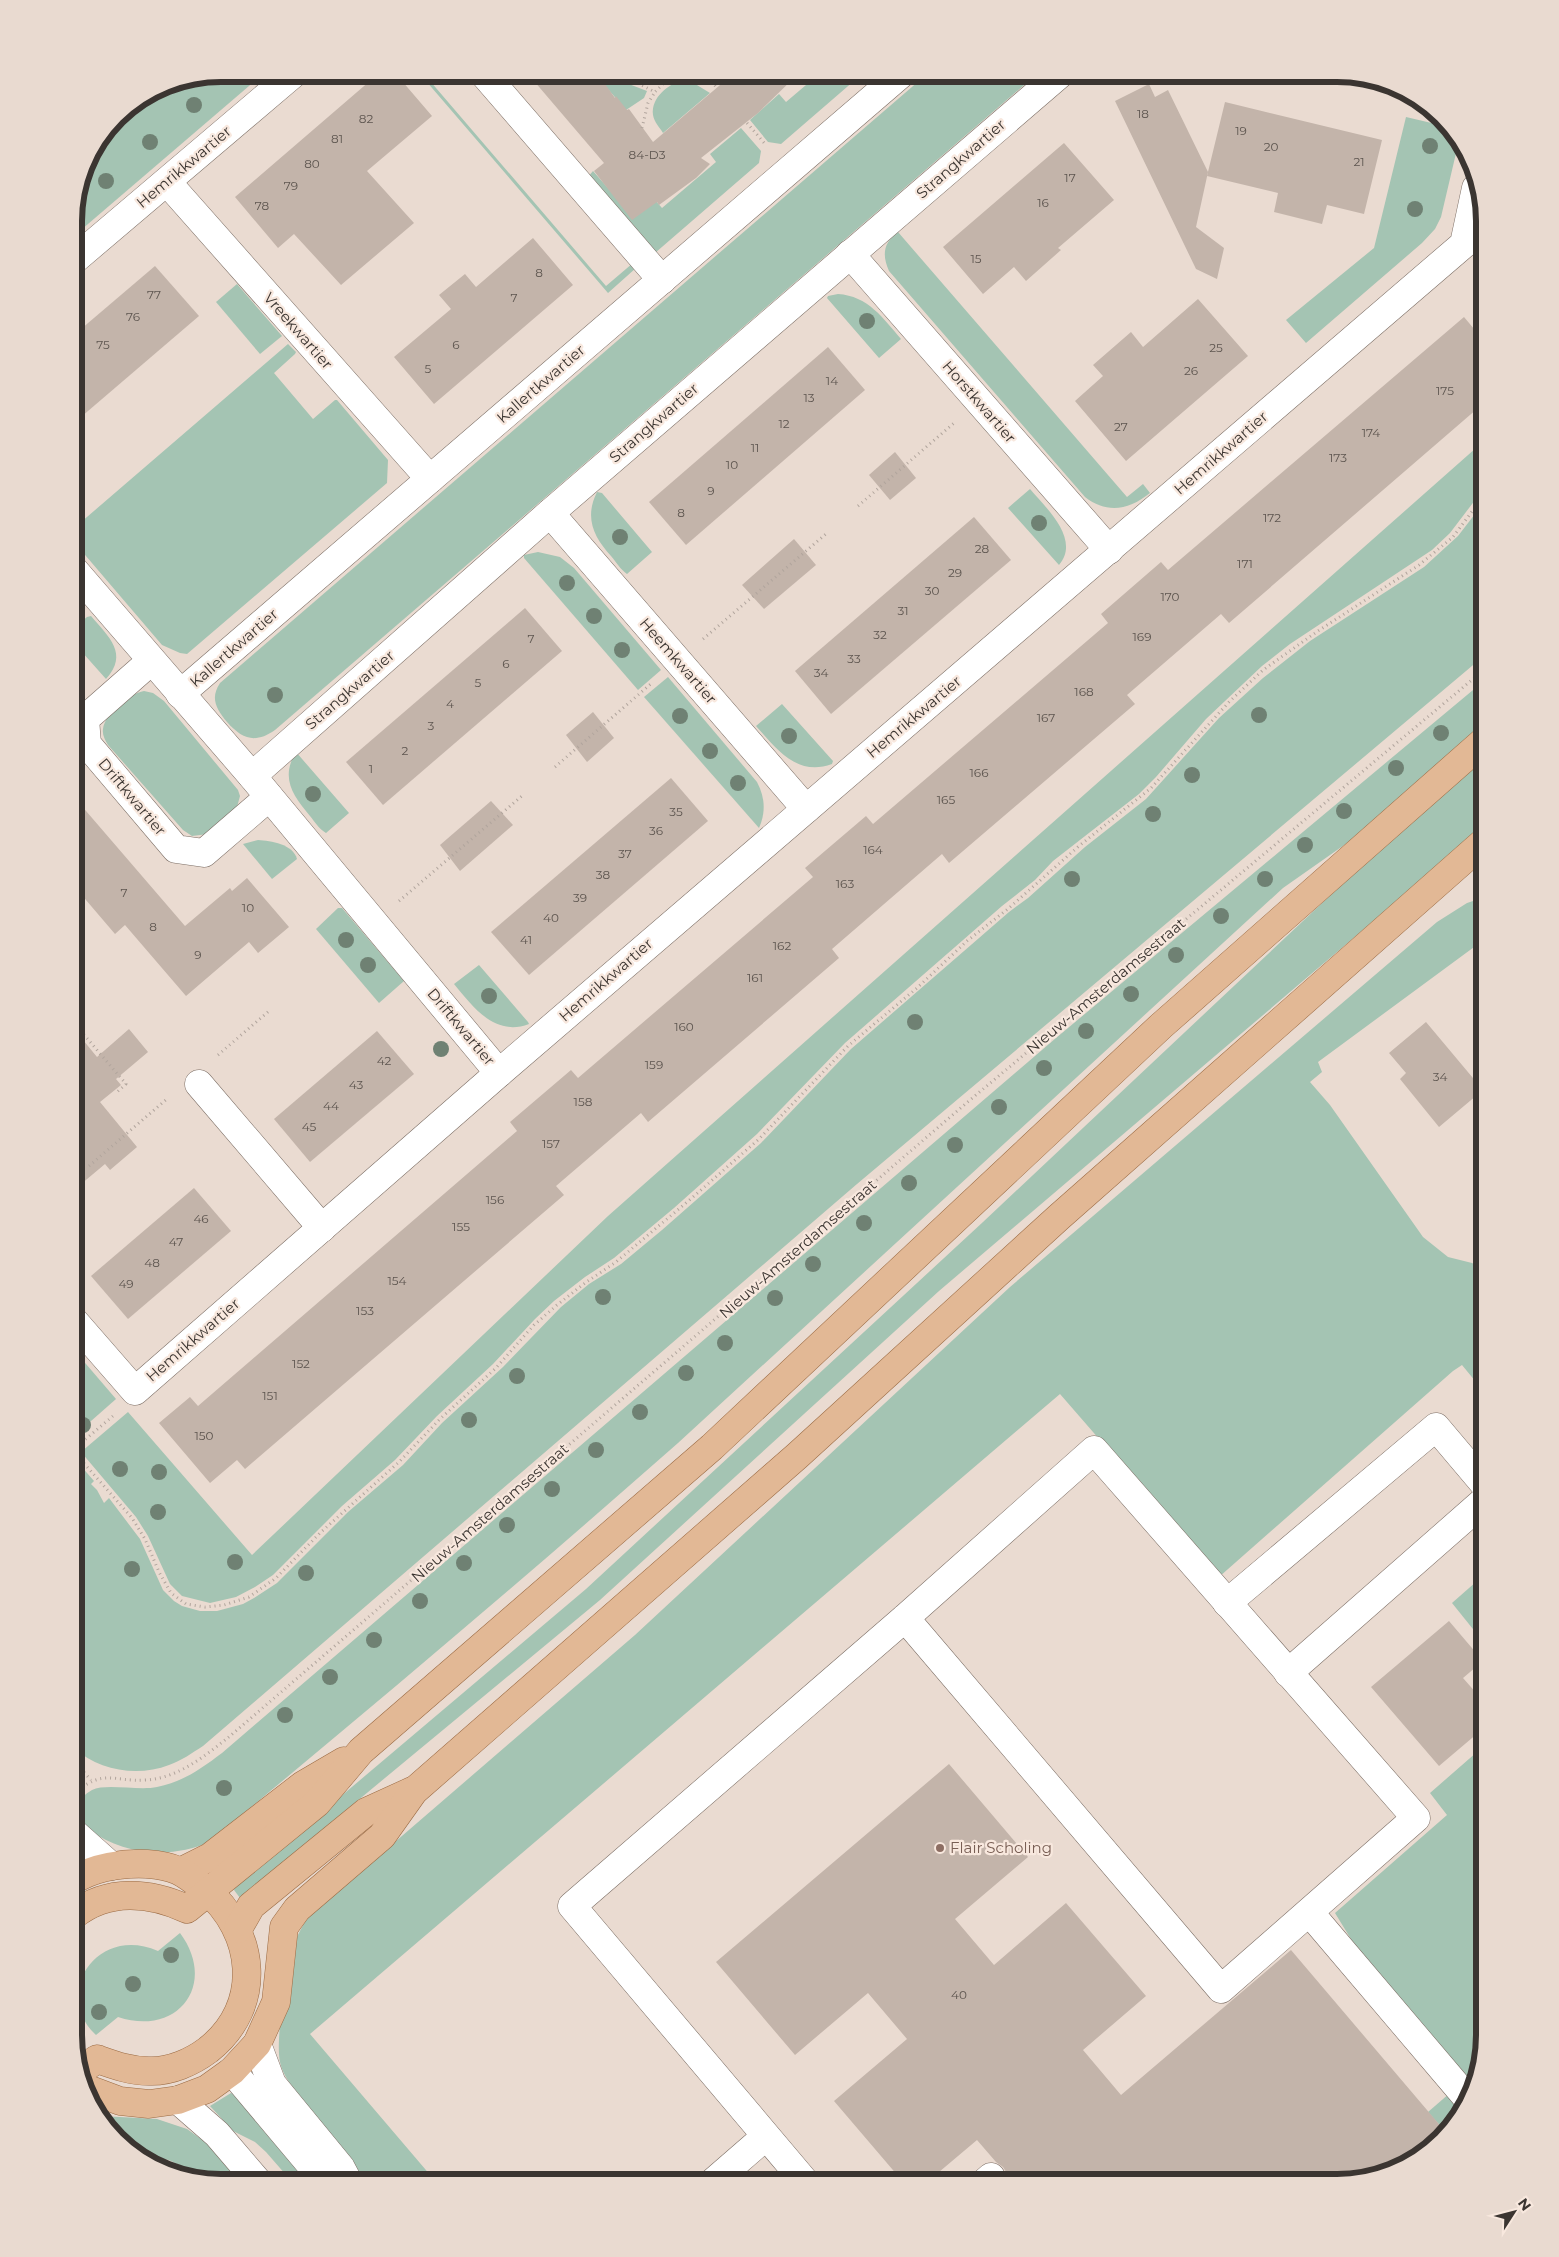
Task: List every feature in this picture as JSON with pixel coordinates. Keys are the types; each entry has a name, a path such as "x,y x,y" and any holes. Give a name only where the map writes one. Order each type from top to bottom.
{"main road":[{"path":"82,1910 100,1900 122,1895 145,1895 167,1899 187,1909 318,1803 361,1751 712,1447 1161,1026 1476,748"},
{"path":"93,2088 120,2101 149,2104 178,2100 207,2089 232,2071 257,2044 276,2002 284,1927 297,1909 382,1836 414,1791 797,1456 1059,1217 1476,849"},
{"path":"182,1870 210,1857 303,1785 361,1751"},
{"path":"238,1929 251,1906 366,1812 414,1791"},
{"path":"82,1877 111,1866 151,1864 182,1870 225,1909 238,1929 247,1969 246,1989 240,2008 231,2026 218,2042 198,2058 175,2068 150,2072 125,2069 97,2058 90,2080"},
{"path":"218,2042 232,2071"}],"street":[{"name":"Hemrikkwartier","path":"83,252 284,82"},
{"path":"491,82 662,280"},
{"name":"Kallertkwartier","path":"180,694 891,83"},
{"name":"Strangkwartier","path":"252,776 550,513 1050,83"},
{"name":"Vreekwartier","path":"167,182 430,480"},
{"name":"Hemrikkwartier","path":"82,1331 135,1391 499,1073 1464,244 1474,198"},
{"name":"Horstkwartier","path":"850,254 1109,550"},
{"name":"Heemkwartier","path":"550,513 806,809"},
{"name":"Driftkwartier","path":"83,580 252,776 499,1073"},
{"name":"Driftkwartier","path":"151,661 85,719 87,744 176,849 204,853 269,797"},
{"path":"199,1084 322,1228"},
{"path":"1227,1603 1436,1427 1476,1474"},
{"path":"798,2174 572,1906 905,1618 1094,1450 1416,1818 1310,1913 1221,1989 905,1618"},
{"path":"1288,1673 1476,1508"},
{"path":"82,1840 111,1866"},
{"path":"1310,1913 1463,2094"},
{"path":"257,2044 272,2084 344,2174"},
{"path":"232,2071 318,2174"},
{"path":"178,2100 217,2134 251,2174"},
{"path":"722,2174 765,2137"}],"path":[{"path":"636,82 655,92"},
{"path":"642,128 648,103 665,82"},
{"path":"712,82 717,88"},
{"path":"858,506 979,402"},
{"path":"82,1461 132,1518 145,1539 159,1572 171,1593 186,1604 205,1607 224,1605 249,1596 276,1578 320,1533 399,1462 556,1305 584,1283 616,1262 693,1197 759,1139 848,1046 917,988 966,941 1009,908 1079,846 1151,788 1229,702 1263,670 1318,631 1419,565 1453,537 1476,506"},
{"name":"Nieuw-Amsterdamsestraat","path":"91,1780 111,1777 146,1780 166,1775 186,1768 230,1736 970,1100 1476,677"},
{"path":"373,922 523,795"},
{"path":"83,1033 126,1084 116,1093"},
{"path":"82,1444 122,1409 135,1391"},
{"path":"82,1770 91,1780 82,1787"}],"green space":[{"path":"222,82 254,82 83,228 87,186 93,169 106,144 123,123 137,111 160,97 186,87"},
{"path":"427,82 431,82 606,286 633,263 636,268 608,293"},
{"path":"602,82 625,82 647,91 644,98 626,110"},
{"path":"677,82 693,82 710,93 663,133 654,118 653,109 661,93"},
{"path":"809,83 852,83 781,144 768,142 750,120 779,94 786,102"},
{"path":"917,83 1027,83 275,730 261,737 249,738 233,728 217,708 215,694 220,683"},
{"path":"1406,117 1436,124 1457,150 1441,217 1435,229 1422,243 1306,343 1286,320 1374,248"},
{"path":"741,128 761,151 759,163 655,253 588,177 593,171 634,218 655,200 662,208 716,162 710,154"},
{"path":"898,232 1127,497 1143,484 1150,493 1134,503 1118,508 1101,506 1085,497 889,271 885,260 885,250 889,240"},
{"path":"237,284 282,336 260,354 216,302"},
{"path":"838,294 858,299 874,309 901,339 879,358 827,298 828,296"},
{"path":"288,344 296,352 274,373 313,419 337,400 388,460 387,483 187,654 162,645 83,552 83,521"},
{"path":"1476,448 1476,499 1450,533 1432,550 1290,644 1262,666 1206,719 1139,794 1053,861 1035,880 1002,906 845,1043 757,1134 674,1208 614,1258 554,1301 395,1460 342,1506 273,1575 236,1597 210,1603 182,1596 170,1584 148,1536 136,1517 82,1454 82,1451 128,1412 252,1555 608,1216"},
{"path":"1030,489 1059,524 1064,535 1065,555 1059,565 1008,508"},
{"path":"597,492 602,493 652,552 627,574 605,549 593,527 591,510"},
{"path":"1476,513 1476,663 857,1184 203,1746 169,1765 145,1771 119,1770 107,1767 82,1755 82,1468 94,1481 91,1484 97,1490 104,1503 109,1498 140,1539 163,1590 182,1606 200,1611 217,1611 243,1604 277,1583 348,1512 403,1465 442,1423 503,1367 561,1307 589,1284 621,1264 662,1230 761,1143 851,1049 1085,847 1146,799 1219,718 1263,678 1310,641 1424,567 1458,536"},
{"path":"538,552 560,557 574,568 661,670 638,690 524,558 524,555"},
{"path":"91,616 114,646 116,662 106,679 83,653 83,621"},
{"path":"668,677 757,782 762,793 764,805 759,828 644,697"},
{"path":"1476,688 1476,736 1367,829 1283,888 678,1443 445,1644 209,1842 180,1851 148,1852 117,1845 88,1828 82,1821 82,1798 92,1790 106,1787 150,1788 166,1785 192,1774 222,1753 1056,1038"},
{"path":"144,691 153,693 164,701 238,790 240,796 237,807 208,834 192,836 183,830 108,745 103,735 105,723 113,711 125,700"},
{"path":"782,704 833,761 832,764 808,767 798,764 780,752 756,726"},
{"path":"296,752 349,813 326,833 298,801 291,786 289,770"},
{"path":"1476,768 1476,834 939,1291 600,1600 240,1898 234,1890 236,1885 586,1589 983,1222 1370,858 1467,772"},
{"path":"258,840 281,844 291,850 297,859 272,879 243,844"},
{"path":"1476,900 1476,946 1318,1062 1322,1072 1310,1082 1330,1105 1423,1237 1448,1257 1476,1265 1476,1382 1462,1365 1453,1371 1219,1577 1060,1394 310,2034 429,2174 361,2174 292,2086 280,2062 280,2022 288,1973 294,1944 308,1917 635,1635 1010,1287 1437,922 1467,903"},
{"path":"338,908 342,908 404,981 379,1003 316,929"},
{"path":"479,965 529,1024 517,1027 495,1023 486,1018 461,993 454,984"},
{"path":"82,1360 116,1399 82,1429"},
{"path":"1476,1582 1476,1633 1452,1603"},
{"path":"1476,1753 1476,2035 1475,2053 1468,2082 1354,1944 1335,1913 1447,1815 1430,1793"},
{"path":"180,1933 191,1952 195,1970 193,1987 186,2002 174,2013 158,2019 139,2021 118,2017 96,2035 82,2014 82,1979 88,1967 100,1955 117,1947 136,1945 158,1951"},
{"path":"231,2093 234,2094 301,2174 285,2174 255,2142 233,2131 210,2106"},
{"path":"1450,2093 1459,2103 1442,2127 1428,2112"},
{"path":"109,2116 157,2119 187,2129 208,2144 233,2174 195,2172 169,2160 156,2158 137,2146 123,2134"}],"building":[{"path":"369,82 403,82 432,116 367,171 414,223 341,285 294,234 278,248 235,197"},
{"path":"535,82 604,82 615,98 616,96 627,110 629,109 653,142 723,82 789,83 758,113 701,158 710,164 696,178 659,205 657,202 632,220 594,171 604,163"},
{"path":"1149,84 1155,97 1168,90 1208,172 1196,227 1224,248 1217,279 1196,269 1115,101"},
{"path":"1225,102 1382,140 1364,214 1327,205 1322,224 1274,212 1278,193 1207,176"},
{"path":"1064,143 1114,200 1058,248 1061,250 1026,281 1014,267 983,294 943,247"},
{"path":"533,238 573,285 434,404 394,357 451,309 439,295 465,274 476,287"},
{"path":"155,266 199,316 83,415 83,327"},
{"path":"1198,299 1248,356 1126,461 1075,401 1103,376 1093,365 1131,332 1143,347"},
{"path":"1464,317 1476,331 1476,410 1229,623 1221,614 1127,695 1135,704 949,863 942,854 832,949 839,958 648,1122 641,1113 556,1186 564,1195 245,1469 237,1460 210,1483 159,1423 190,1397 198,1406 517,1131 510,1122 571,1070 578,1078 813,877 805,868 866,816 873,824 1108,623 1101,614 1161,562 1168,570"},
{"path":"828,347 865,390 686,545 649,502"},
{"path":"895,452 916,478 890,500 869,475"},
{"path":"974,517 1011,560 831,714 795,671"},
{"path":"794,539 816,565 764,609 742,585"},
{"path":"525,608 562,651 383,805 346,762"},
{"path":"593,712 614,738 587,762 566,735"},
{"path":"671,778 708,821 529,975 491,932"},
{"path":"491,801 513,825 460,871 440,845"},
{"path":"83,807 185,926 230,888 232,891 247,878 289,927 258,953 249,942 186,996 125,925 115,934 83,896"},
{"path":"1426,1022 1476,1082 1476,1096 1439,1127 1400,1079 1406,1073 1389,1053"},
{"path":"129,1029 148,1052 116,1079 121,1085 100,1102 137,1147 110,1170 105,1164 82,1183 83,1039 97,1057"},
{"path":"377,1031 414,1074 310,1162 274,1119"},
{"path":"194,1188 231,1231 128,1319 91,1276"},
{"path":"1449,1621 1476,1653 1476,1667 1463,1678 1476,1693 1476,1735 1439,1766 1371,1687"},
{"path":"949,1764 1028,1857 955,1919 994,1965 1066,1903 1146,1996 1083,2050 1121,2095 1291,1950 1442,2127 1422,2146 1407,2156 1373,2170 1355,2173 1007,2174 977,2140 937,2174 896,2174 834,2101 907,2039 868,1993 795,2055 716,1962"}],"place":[{"name":"Flair Scholing","path":"940,1848"}]}
